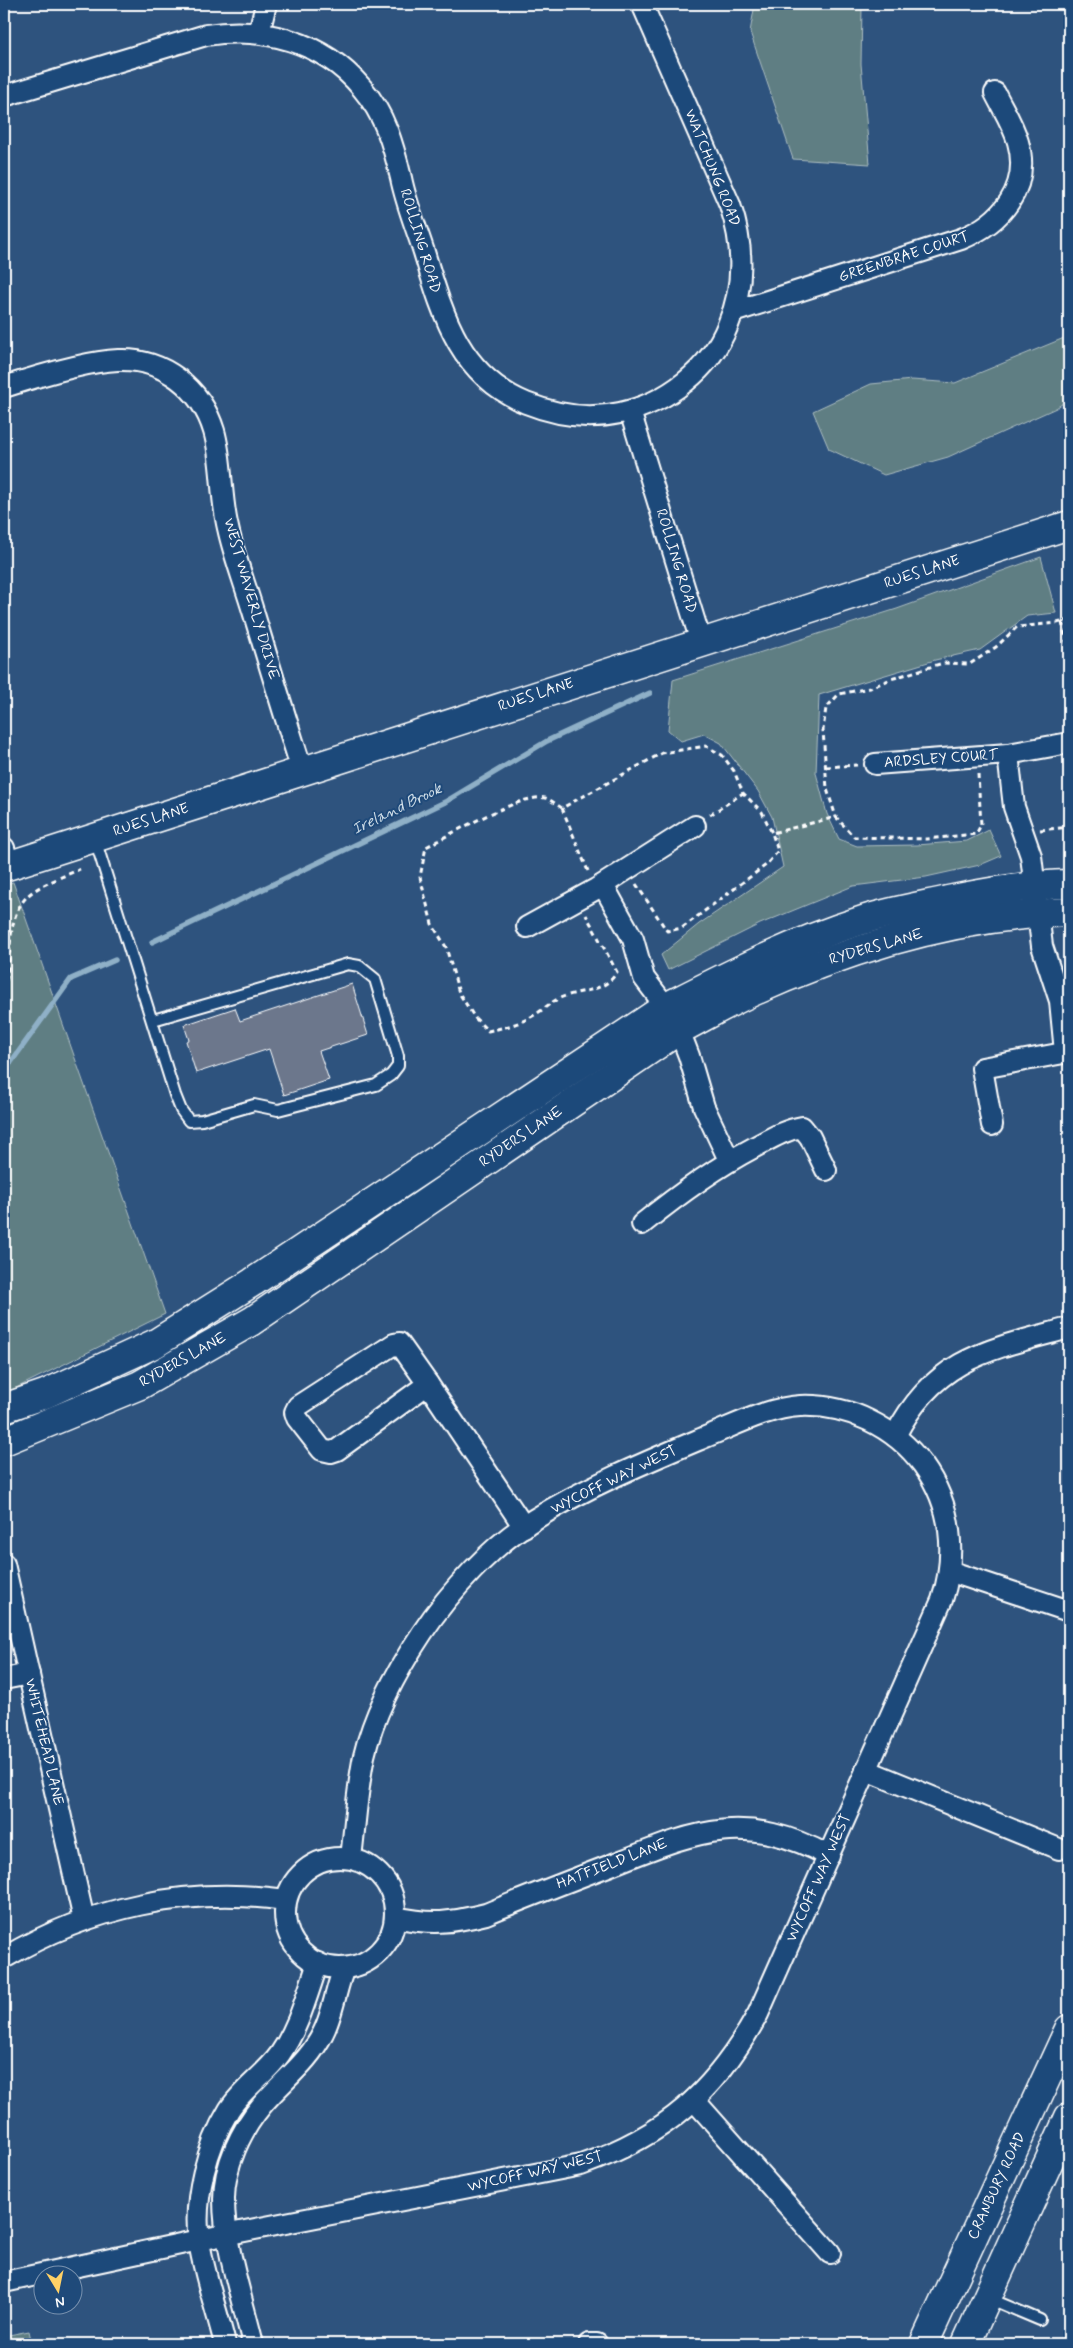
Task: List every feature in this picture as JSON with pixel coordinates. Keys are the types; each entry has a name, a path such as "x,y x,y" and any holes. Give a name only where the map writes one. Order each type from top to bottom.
{"main road":[{"name":"RUES LANE","path":"6,860 95,838 1069,525"},
{"name":"RYDERS LANE","path":"4,1441 140,1385 252,1321 736,972 808,940 861,921 915,907 1034,885 1069,884"},
{"name":"RYDERS LANE","path":"4,1408 45,1394 156,1343 672,1019 749,994 825,962 879,944 986,920 1037,913 1069,912"},
{"name":"CRANBURY ROAD","path":"924,2344 1069,2028"},
{"path":"966,2344 1069,2117"}],"street":[{"path":"258,32 266,4"},
{"name":"WATCHUNG ROAD","path":"630,411 674,390 698,370 718,344 733,312 741,268 736,220 642,4"},
{"name":"ROLLING ROAD","path":"4,96 206,34 240,31 258,32 290,40 321,54 348,74 371,100 388,129 394,145 401,178 446,320 460,348 481,373 506,393 551,412 582,416 630,411 701,642"},
{"name":"GREENBRAE COURT","path":"733,312 961,239 980,231 994,221 1005,209 1014,194 1019,178 1020,161 1019,144 1014,128 995,93"},
{"name":"WEST WAVERLY DRIVE","path":"4,387 98,362 118,360 148,363 166,371 183,382 197,396 207,413 214,432 227,527 302,770"},
{"name":"ARDSLEY COURT","path":"875,764 1008,754 1069,743"},
{"name":"ARDSLEY COURT","path":"1008,754 1014,807 1031,856 1042,946 1060,1001 1067,1052"},
{"path":"527,927 599,887 695,826"},
{"path":"599,887 633,938 644,978 672,1019 690,1056 704,1107 729,1160"},
{"path":"992,1125 982,1068 1067,1052"},
{"path":"642,1224 684,1190 729,1160 787,1129 802,1127 810,1137 826,1170"},
{"path":"895,1436 912,1406 935,1381 948,1371 977,1354 992,1348 1069,1328"},
{"path":"351,1858 365,1755 380,1712 399,1671 423,1632 450,1596 482,1562 524,1527 404,1347 399,1343 394,1344 298,1406 295,1412 322,1450 331,1452 428,1384"},
{"name":"WYCOFF WAY WEST","path":"4,2282 199,2240 581,2165 609,2155 662,2127 694,2100 727,2065 758,2014 830,1856 942,1600 949,1571 950,1533 941,1497 918,1458 895,1436 857,1415 828,1408 798,1406 769,1411 634,1467 534,1519 524,1527"},
{"name":"WHITEHEAD LANE","path":"4,1564 84,1920"},
{"path":"949,1571 1069,1611"},
{"path":"4,1679 29,1674"},
{"path":"866,1770 1059,1849"},
{"name":"HATFIELD LANE","path":"395,1917 433,1923 457,1921 486,1914 679,1838 716,1830 736,1829 774,1834 810,1846 830,1856"},
{"path":"334,1858 351,1858 366,1864 379,1873 389,1886 394,1901 395,1917 392,1932 384,1946 373,1957 359,1964 344,1968 318,1963 302,1953 291,1938 285,1919 286,1900 292,1884 304,1871 318,1862 334,1858"},
{"path":"4,1958 24,1946 84,1920 122,1908 166,1898 249,1895 286,1900"},
{"path":"225,2344 199,2240 200,2197 204,2169 212,2144 229,2109 280,2055 296,2026 318,1963"},
{"path":"253,2344 227,2236 224,2198 229,2166 244,2130 263,2104 305,2059 324,2033 344,1968"},
{"path":"694,2100 830,2253"},
{"path":"589,2344 597,2344"}],"lane":[{"path":"95,838 154,1020 158,1041 175,1095 181,1110 189,1121 208,1119 254,1105 278,1110 376,1085 391,1075 398,1066 398,1056 375,979 359,966 348,964 154,1020"},
{"path":"987,2298 1040,2320"}],"path":[{"path":"1062,622 1069,655"},
{"path":"599,887 562,808 662,753 706,746 722,754 734,771 743,793 762,812 778,851 766,865 682,928 667,931 626,870"},
{"path":"825,768 875,764"},
{"path":"695,826 743,793"},
{"path":"772,833 836,817"},
{"path":"1022,832 1069,827"},
{"path":"4,990 12,931 18,909 30,893 85,866"}],"green space":[{"path":"755,4 860,4 862,6 861,64 870,164 793,159 750,32"},
{"path":"1069,336 1069,399 1056,408 948,457 884,475 829,449 813,411 871,384 912,380 955,383"},
{"path":"1041,557 1056,613 1027,616 980,650 935,660 819,695 816,773 827,814 839,839 857,846 917,845 967,841 989,830 1001,856 980,865 926,877 853,886 760,924 668,970 661,955 699,924 783,867 772,817 758,791 721,743 704,734 681,741 668,730 673,680 897,609"},
{"path":"13,882 165,1314 4,1394 4,885"},
{"path":"29,2331 32,2344 4,2344 4,2336"}],"building":[{"path":"352,984 368,1035 319,1051 329,1080 284,1095 269,1049 196,1073 186,1041 189,1040 184,1025 235,1008 240,1021"}],"waterway":[{"name":"Ireland Brook","path":"152,942 445,802 547,741 650,693"},
{"name":"Ireland Brook","path":"4,1072 71,979 115,960"}]}
